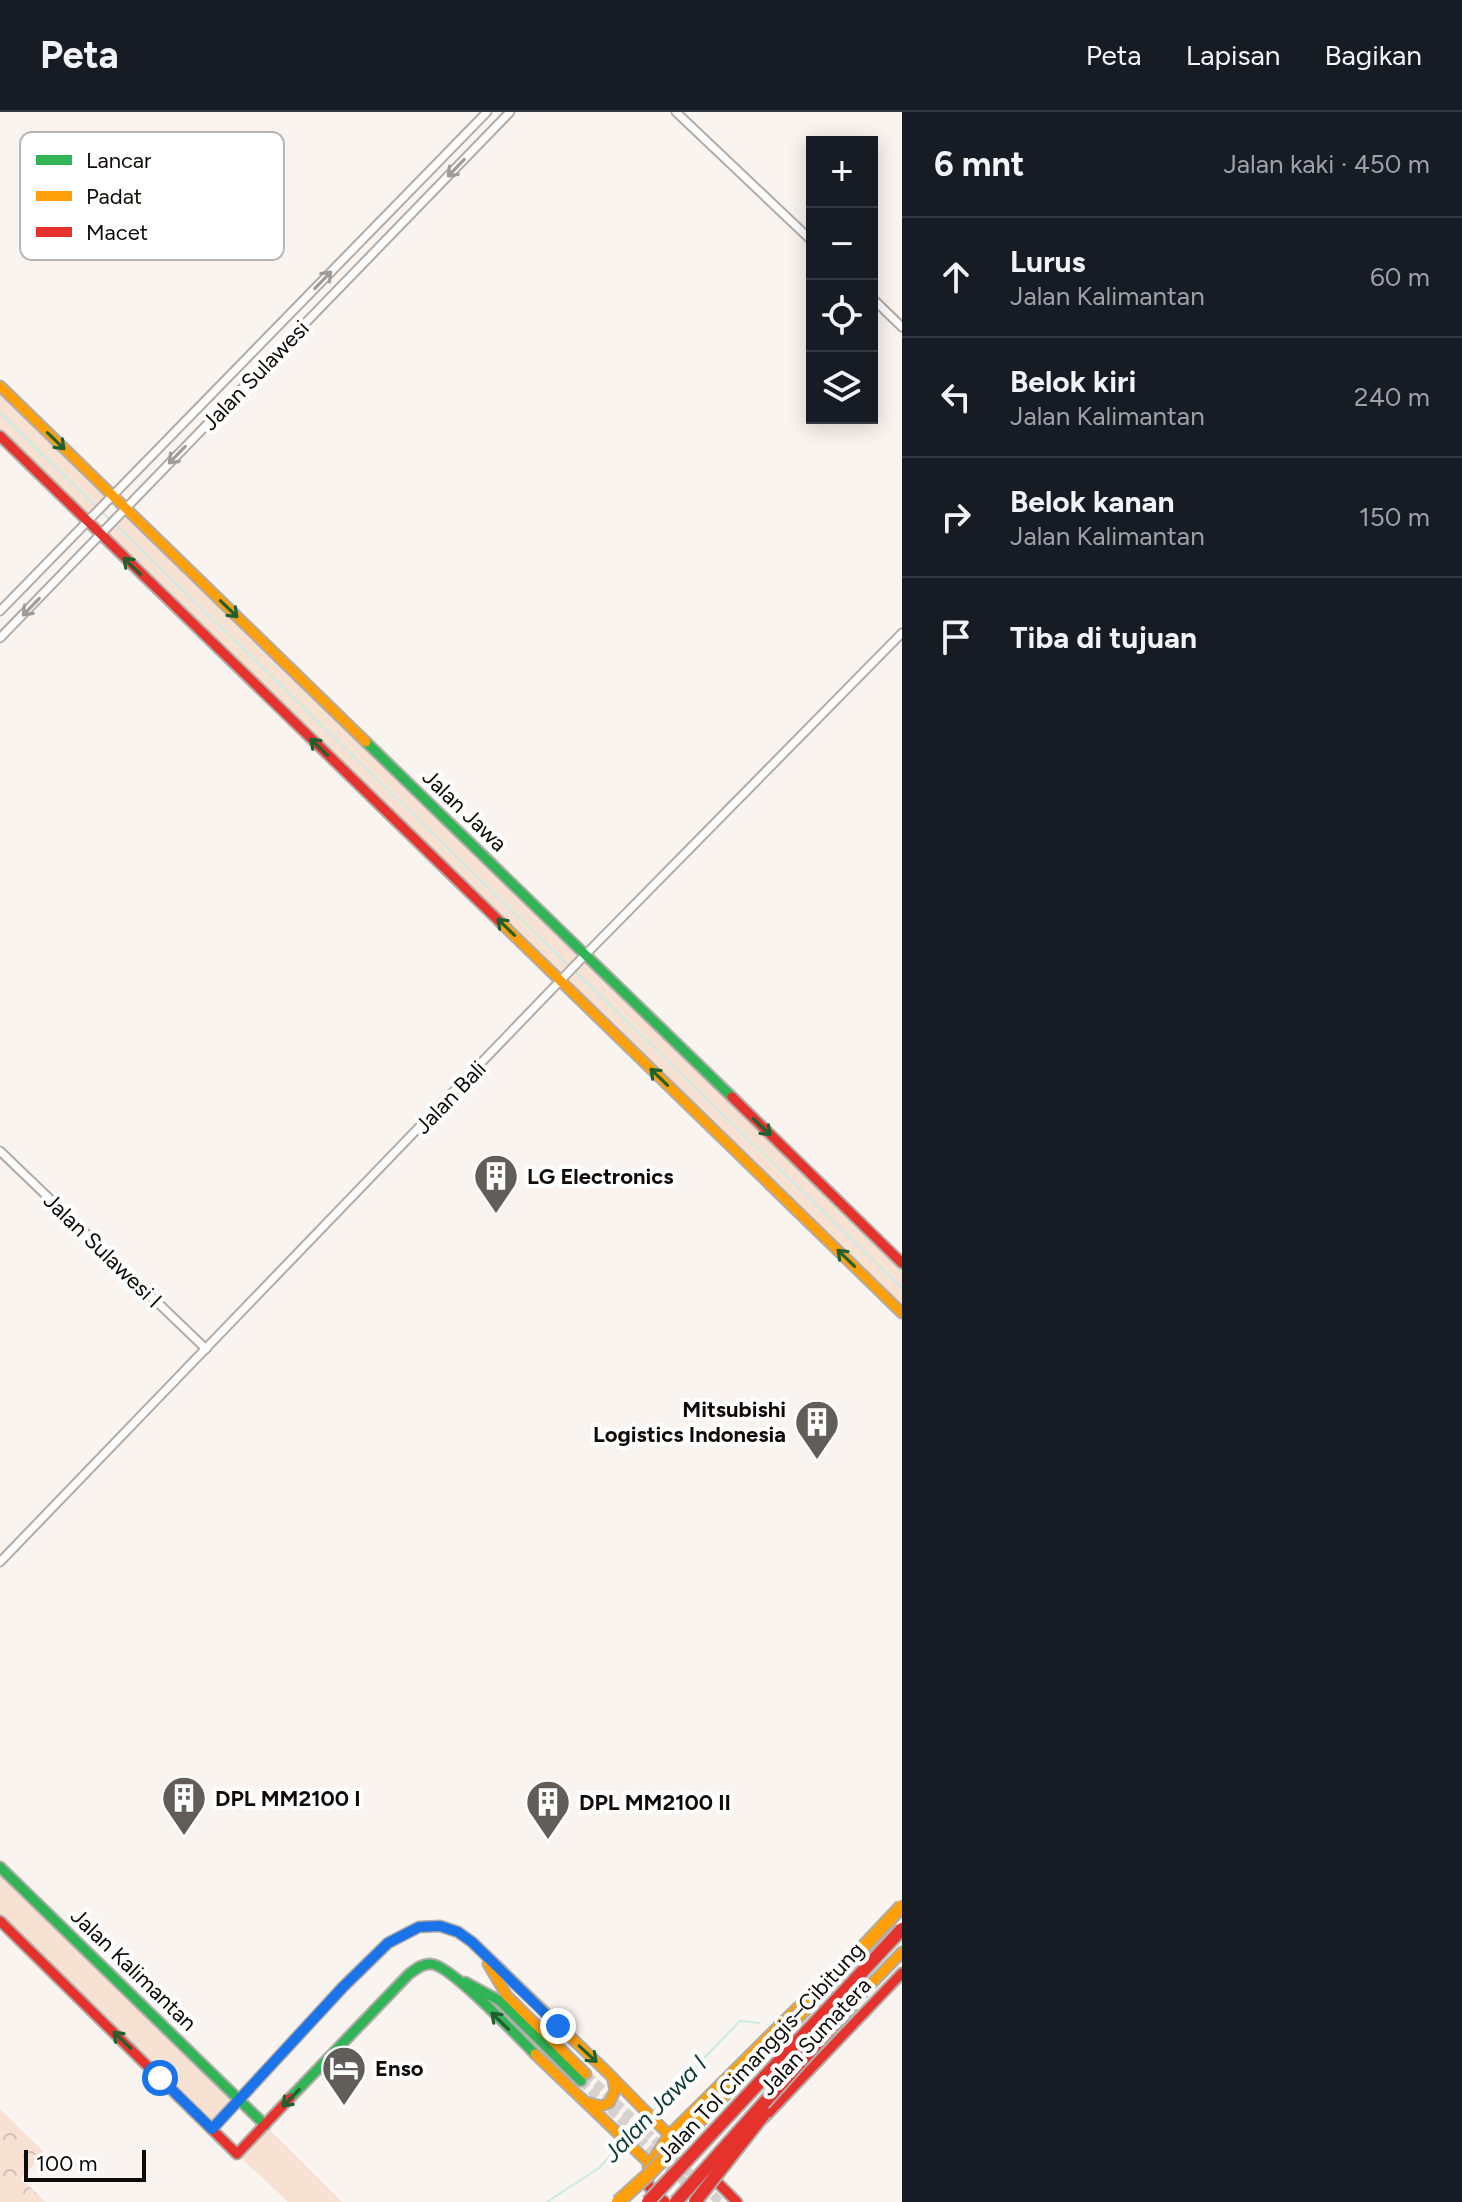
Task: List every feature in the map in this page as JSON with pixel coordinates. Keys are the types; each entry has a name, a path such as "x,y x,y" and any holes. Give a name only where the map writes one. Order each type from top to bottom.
{"main road":[{"name":"Jalan Jawa","path":"0,386 123,512 902,1263"},
{"path":"0,436 90,519 564,979 902,1313"},
{"name":"Jalan Kalimantan","path":"0,1867 265,2125"},
{"path":"621,2202 902,1904"},
{"name":"Jalan Sumatera","path":"646,2174 669,2135 902,1904"},
{"path":"0,1921 237,2154 418,1966 429,1963 441,1966 632,2148 646,2174 649,2187 665,2202"},
{"path":"212,2129 343,1987 395,1939 419,1927 440,1926 458,1932 480,1951 669,2135"},
{"name":"Jalan Tol Cimanggis–Cibitung","path":"648,2202 902,1929"},
{"path":"455,1977 500,2001 584,2077 507,1996 480,1951"},
{"name":"Jalan Tol Cimanggis–Cibitung","path":"852,2004 902,1952"},
{"name":"Jalan Sumatera","path":"685,2201 902,1973"},
{"path":"685,2201 852,2004"},
{"path":"685,2201 852,2004"},
{"path":"582,2100 595,2106 609,2103 615,2087 609,2074"},
{"path":"704,2202 709,2174"},
{"path":"709,2174 737,2202"}],"street":[{"name":"Jalan Sulawesi","path":"0,611 487,112"},
{"name":"Jalan Sulawesi","path":"0,638 510,112"},
{"path":"676,112 806,235"},
{"path":"878,304 902,327"},
{"name":"Jalan Bali","path":"0,1562 583,958 902,633"},
{"name":"Jalan Sulawesi I","path":"0,1151 206,1349"}],"green space":[{"path":"0,386 113,496 87,522 0,436"},
{"path":"126,509 902,1263 902,1312 100,535"},
{"path":"0,1867 240,2100 212,2129 0,1921"},
{"path":"0,2109 44,2152 21,2179 46,2202 0,2202"},
{"path":"265,2125 342,2202 288,2202 237,2154"}],"waterway":[{"path":"0,413 97,507"},
{"path":"101,511 111,521"},
{"path":"116,525 570,967"},
{"path":"575,971 902,1288"},
{"path":"869,1973 902,1939"},
{"name":"Jalan Jawa I","path":"652,2112 740,2021 760,2023"},
{"name":"Jalan Jawa I","path":"628,2138 648,2116"},
{"name":"Jalan Jawa I","path":"547,2202 599,2168 623,2142"}],"tunnel":[{"path":"586,2074 720,2202"},
{"path":"581,2081 705,2202"}],"traffic: fast":[{"path":"366,742 732,1097"},
{"path":"0,1867 265,2125"},
{"path":"290,2098 409,1974 425,1964 441,1967 453,1976 535,2054"},
{"path":"465,1982 500,2001 581,2081"}],"traffic: slow":[{"path":"0,386 366,742"},
{"path":"499,921 902,1313"},
{"path":"618,2202 649,2174 902,1906"},
{"path":"212,2129 343,1987 388,1943 419,1927 440,1926 458,1932 472,1942 669,2135"},
{"path":"852,2004 902,1952"},
{"path":"488,1964 507,1996 586,2074"},
{"path":"648,2167 669,2135 807,1998"},
{"path":"535,2054 649,2163"},
{"path":"586,2102 601,2106 609,2103 615,2091 613,2080"}],"traffic: jam":[{"path":"0,436 499,921"},
{"path":"732,1097 902,1263"},
{"path":"0,1921 237,2154 290,2098"},
{"path":"648,2202 902,1929"},
{"path":"764,2118 902,1973"},
{"path":"676,2202 852,2004"},
{"path":"695,2202 765,2113"},
{"path":"647,2176 649,2187 665,2202"},
{"path":"711,2176 737,2202"}],"place":[{"name":"LG Electronics","path":"496,1215"},
{"name":"Mitsubishi Logistics Indonesia","path":"817,1461"},
{"name":"DPL MM2100 I","path":"184,1837"},
{"name":"DPL MM2100 II","path":"548,1841"},
{"name":"Enso","path":"344,2107"}],"route":[{"path":"160,2078 212,2129 343,1987 388,1943 419,1927 440,1926 458,1932 558,2026"}]}
